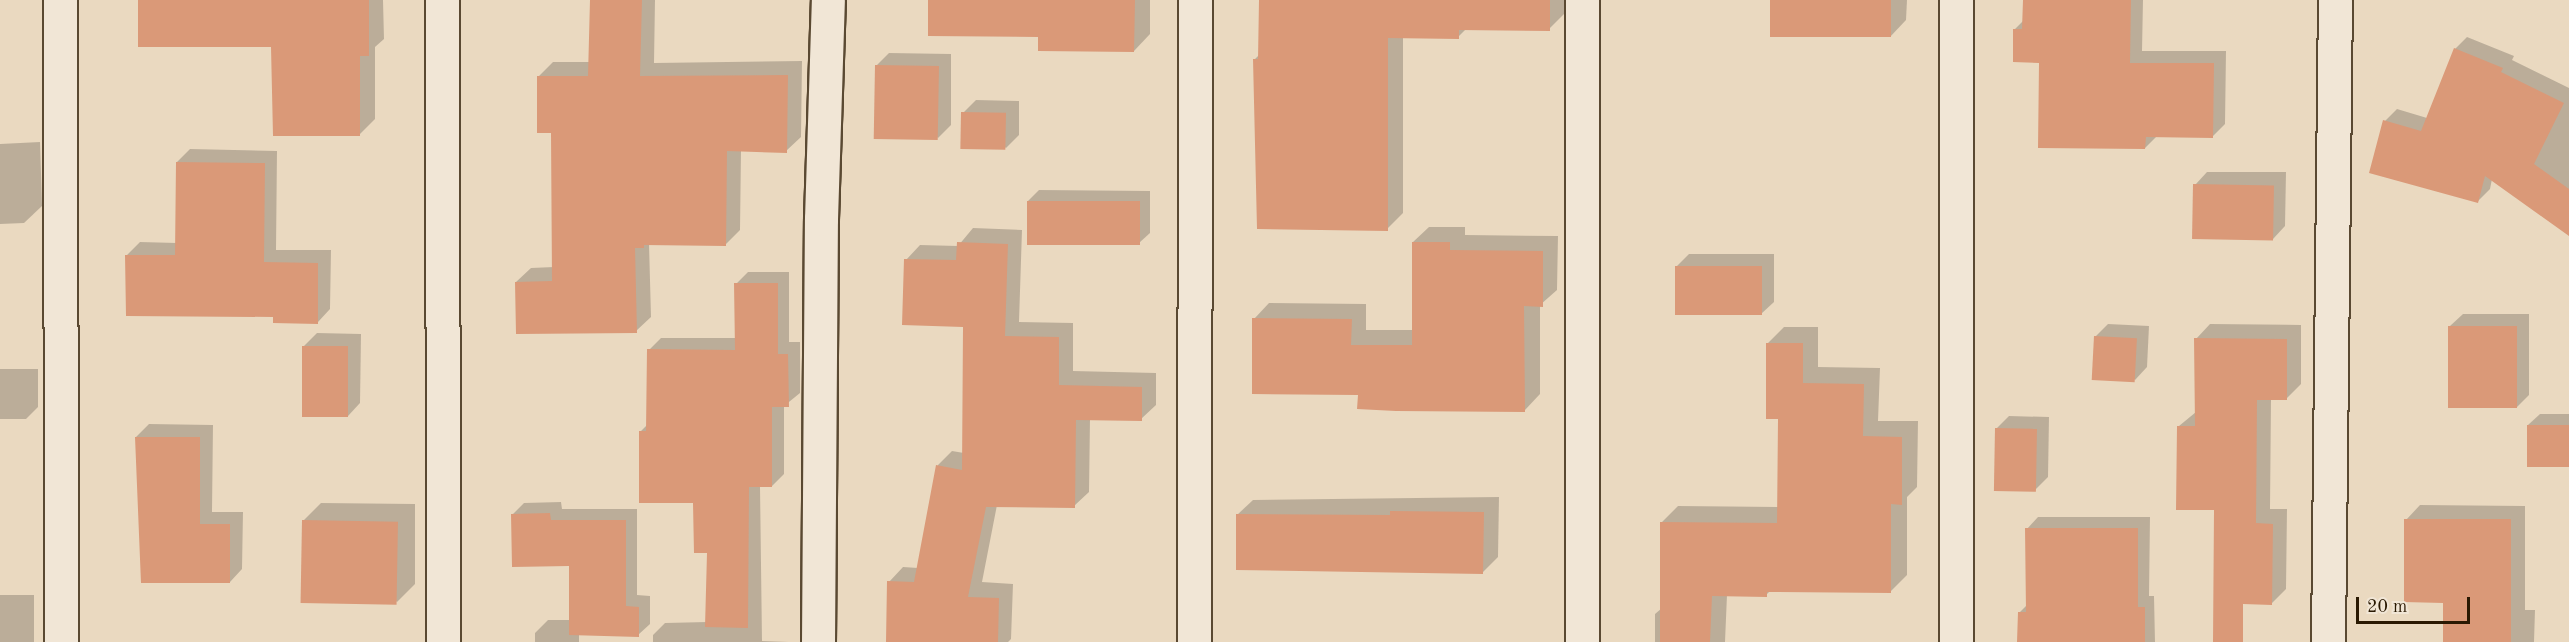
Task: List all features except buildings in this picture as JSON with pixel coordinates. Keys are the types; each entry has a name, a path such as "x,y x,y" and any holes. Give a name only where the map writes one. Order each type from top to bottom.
{"street":[{"path":"60,0 61,642"},
{"path":"442,0 442,642"},
{"path":"818,642 821,219 828,0"},
{"path":"1194,642 1195,0"},
{"path":"1582,0 1582,642"},
{"path":"1956,0 1956,642"},
{"path":"2328,642 2335,0"}]}
